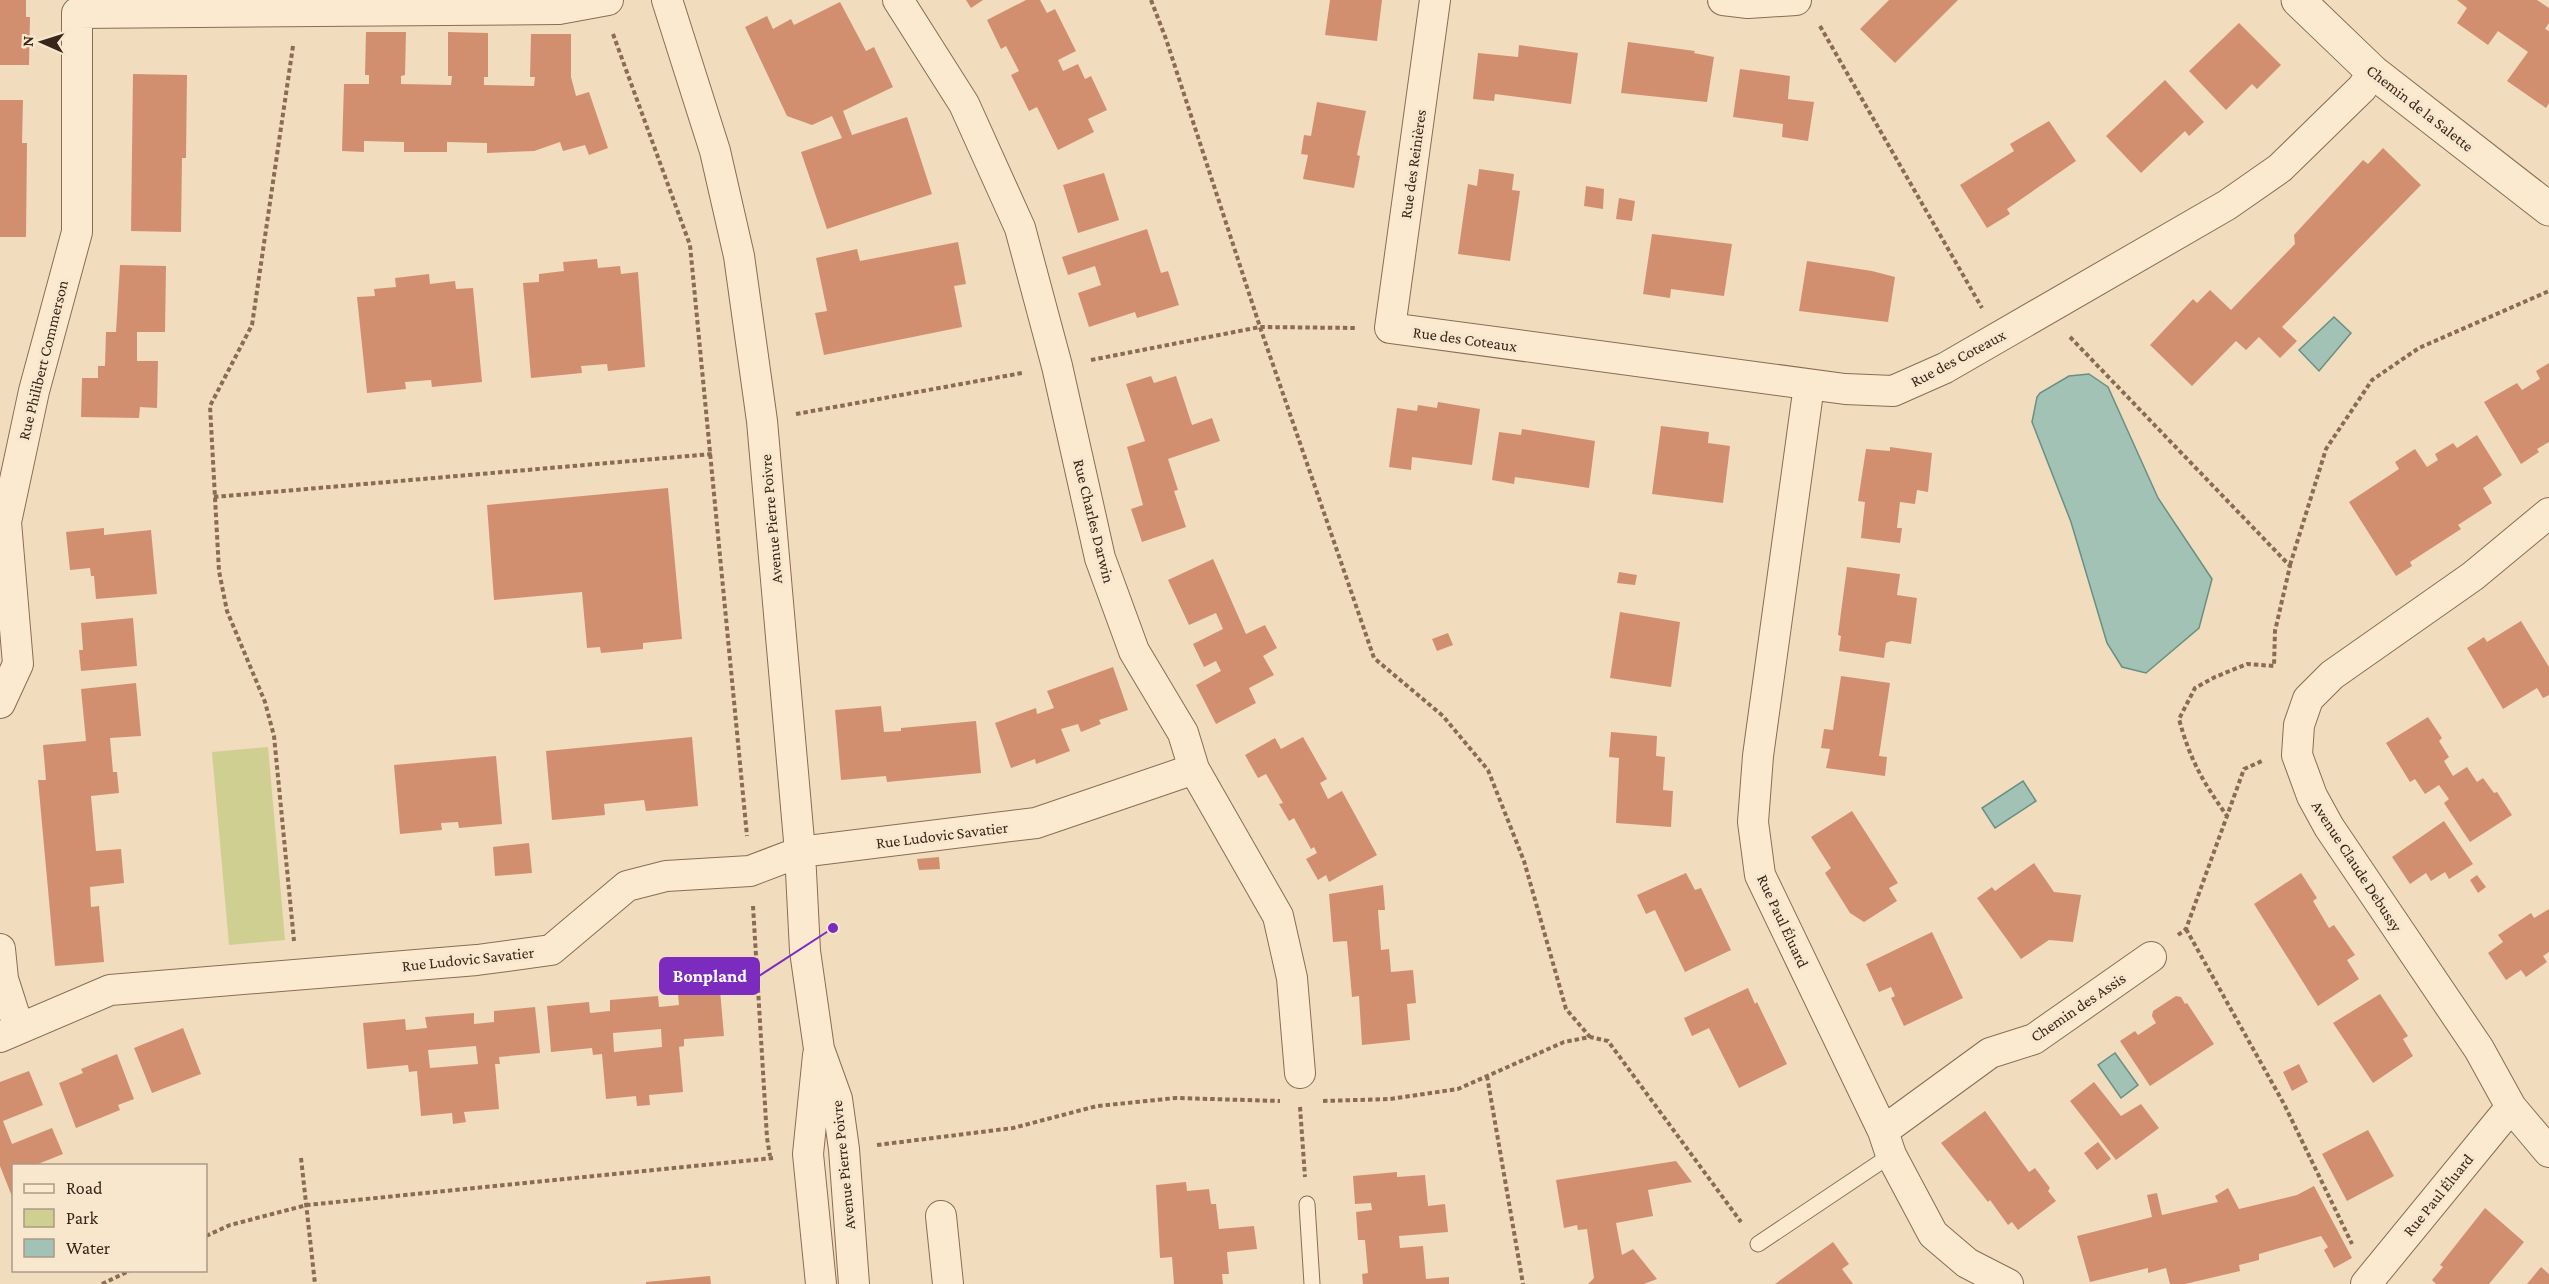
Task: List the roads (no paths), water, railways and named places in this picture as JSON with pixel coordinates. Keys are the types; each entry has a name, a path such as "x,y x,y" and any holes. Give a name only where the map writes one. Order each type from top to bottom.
{"street":[{"name":"Avenue Pierre Poivre","path":"667,0 715,151 735,235 762,421 800,852 805,951 819,1049 839,1109 854,1284"},
{"name":"Rue Charles Darwin","path":"898,0 964,104 1020,228 1057,366 1100,558 1134,651 1183,733 1194,769 1278,916 1292,978 1300,1087"},
{"name":"Rue des Reinières","path":"1390,328 1435,0"},
{"path":"1723,0 1748,3 1794,1"},
{"name":"Chemin de la Salette","path":"2298,0 2373,72 2549,209"},
{"name":"Rue Philibert Commerson","path":"0,703 18,664 6,522 34,391 77,232 76,13 559,9 604,1"},
{"name":"Rue des Coteaux","path":"1390,328 1809,385 1893,391 1945,368 2227,205 2280,168 2362,88 2373,72"},
{"name":"Rue Paul Éluard","path":"1809,385 1758,756 1753,822 1760,875 1887,1143 1933,1234 1968,1263 2008,1284"},
{"name":"Avenue Claude Debussy","path":"2549,513 2473,576 2332,675 2308,699 2299,725 2297,754 2312,796 2330,827 2479,1049 2511,1107 2549,1152"},
{"name":"Rue Ludovic Savatier","path":"9,1033 110,990 477,960 551,950 627,886 666,876 750,871 800,852 1036,823 1194,769"},
{"path":"0,949 9,1033"},
{"name":"Chemin des Assis","path":"1887,1143 1990,1053 2034,1039 2151,957"},
{"name":"Avenue Pierre Poivre","path":"819,1049 808,1154 821,1284"},
{"name":"Rue Paul Éluard","path":"2368,1282 2511,1107"},
{"path":"942,1216 948,1284"}],"lane":[{"path":"1758,1244 1887,1143"},
{"path":"1306,1203 1312,1284"}],"water":[{"path":"2334,317 2351,333 2319,371 2299,350"},
{"path":"2089,374 2108,387 2158,498 2212,579 2199,628 2146,673 2122,667 2107,643 2071,522 2032,422 2037,397 2040,393 2069,376"},
{"path":"2023,781 2036,801 1995,828 1982,808"},
{"path":"2115,1053 2138,1085 2121,1098 2098,1065"}],"place":[{"name":"Bonpland","path":"833,928"}]}
